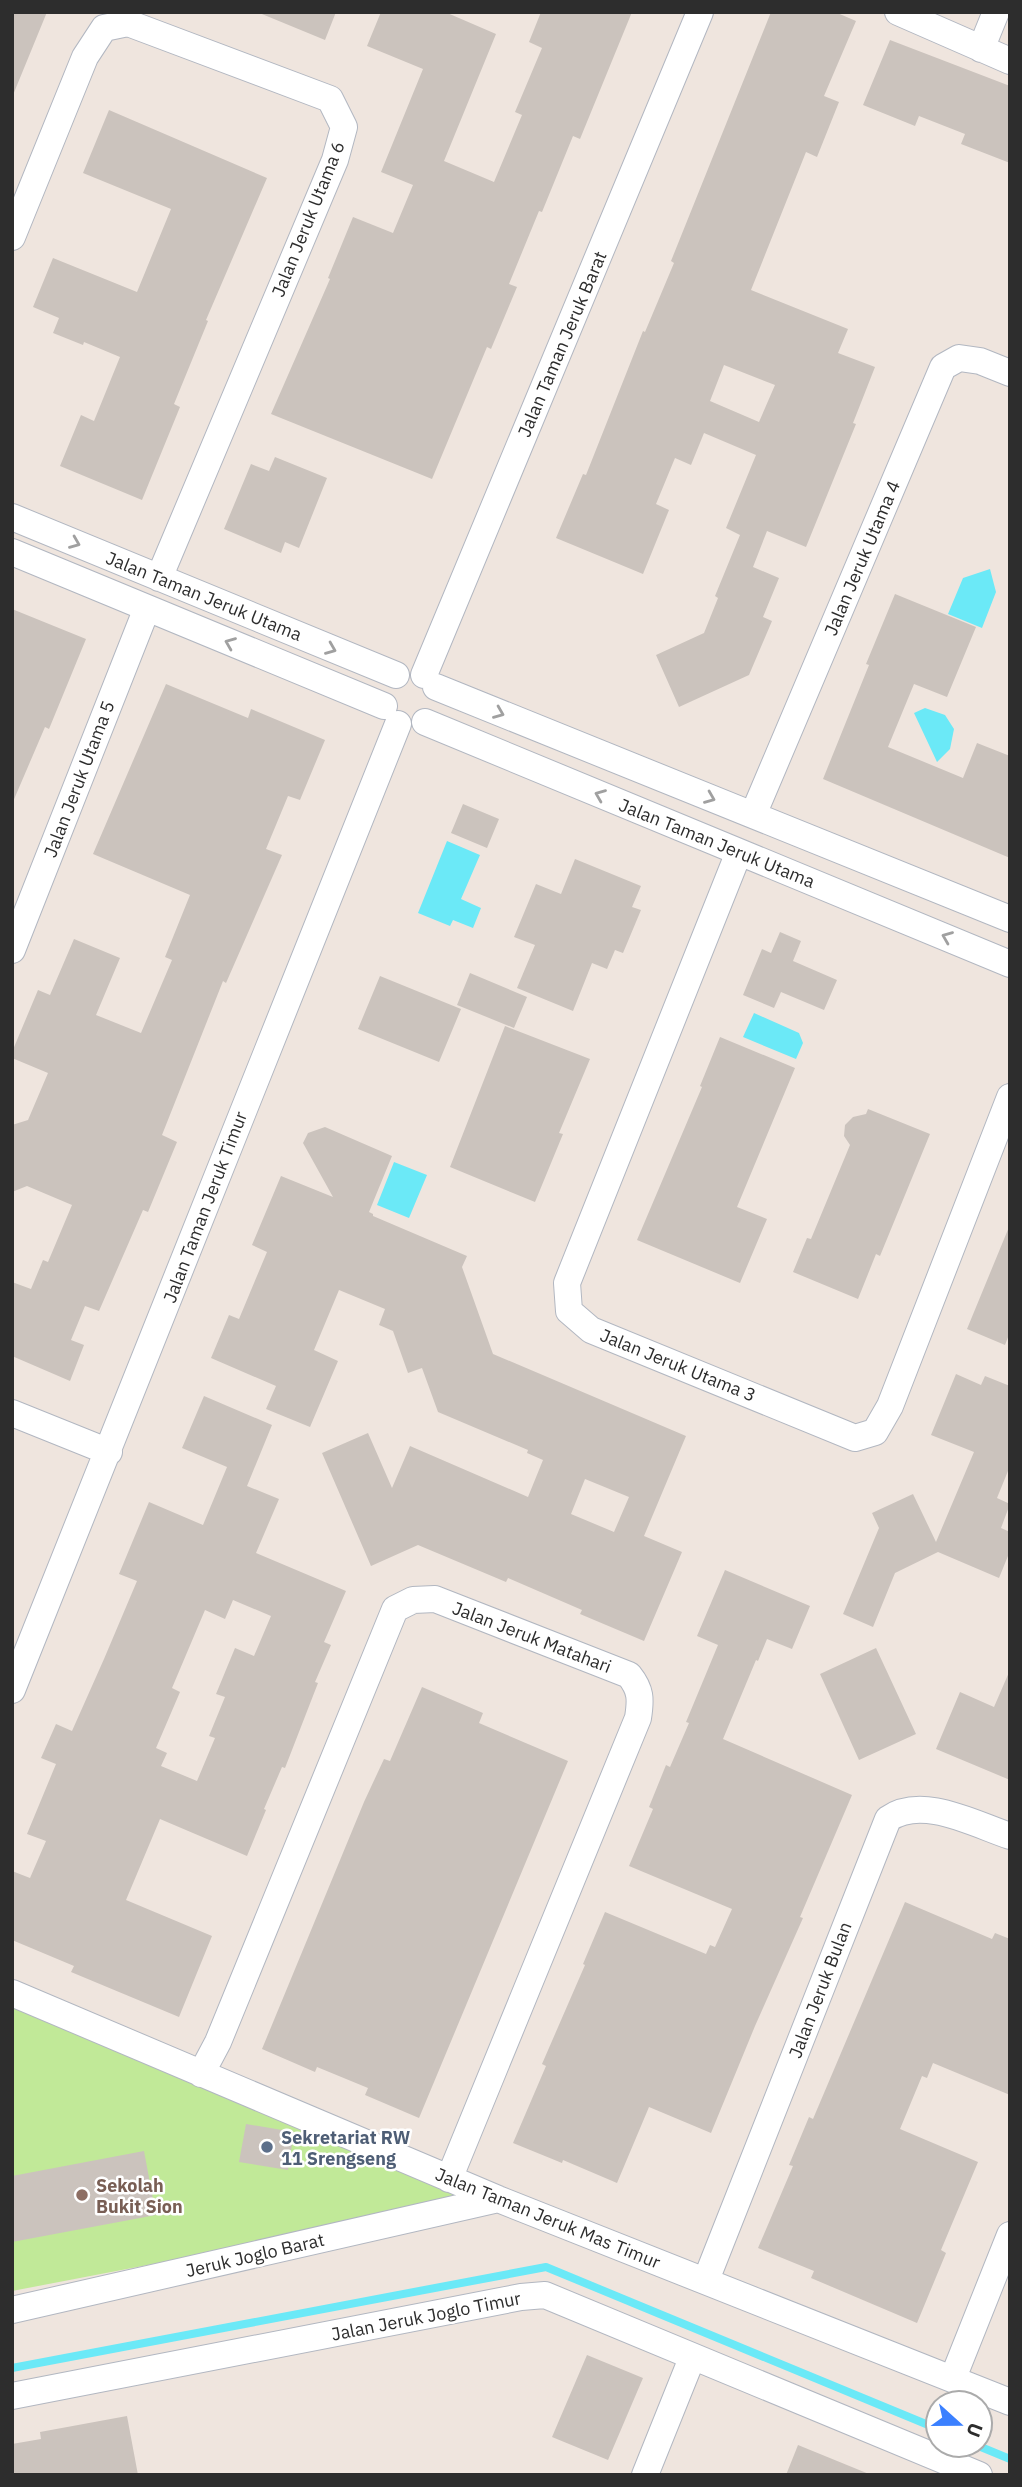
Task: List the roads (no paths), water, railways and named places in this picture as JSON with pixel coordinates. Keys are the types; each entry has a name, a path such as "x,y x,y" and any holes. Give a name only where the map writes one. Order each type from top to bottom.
{"street":[{"name":"Jalan Taman Jeruk Barat","path":"430,681 700,12"},
{"path":"898,12 1010,61"},
{"path":"981,49 996,12"},
{"name":"Jalan Jeruk Utama 6","path":"12,237 85,57 104,28 128,23 330,99 344,127 335,160 159,578"},
{"name":"Jalan Jeruk Utama 4","path":"753,816 943,367 959,358 980,361 1010,373"},
{"name":"Jalan Taman Jeruk Utama","path":"12,517 396,676"},
{"name":"Jalan Taman Jeruk Utama","path":"12,552 391,715"},
{"name":"Jalan Jeruk Utama 5","path":"12,950 147,608"},
{"path":"430,681 438,696 433,716 417,726 391,715 384,694 388,683 405,671 430,681 753,816 1010,919"},
{"name":"Jalan Taman Jeruk Timur","path":"12,1690 109,1452 391,715"},
{"name":"Jalan Taman Jeruk Utama","path":"425,722 1010,964"},
{"name":"Jalan Jeruk Utama 3","path":"739,852 566,1283 569,1311 591,1330 855,1438 875,1433 890,1406 1010,1097"},
{"path":"12,1413 109,1452"},
{"name":"Jalan Jeruk Matahari","path":"201,2074 218,2042 395,1609 413,1600 435,1600 629,1675 638,1686 642,1697 638,1718 449,2179"},
{"name":"Jalan Jeruk Bulan","path":"706,2280 888,1819 900,1811 929,1809 1010,1836"},
{"name":"Jalan Taman Jeruk Mas Timur","path":"12,1993 449,2179 1010,2402"},
{"name":"Jeruk Joglo Barat","path":"12,2311 498,2199"},
{"path":"953,2378 1010,2235"},
{"name":"Jalan Jeruk Joglo Timur","path":"12,2396 534,2295 552,2298 979,2475"},
{"path":"645,2475 692,2358"}],"water":[{"path":"990,569 996,592 982,628 948,614 963,578"},
{"path":"925,708 945,715 954,729 950,749 937,762 914,713"},
{"path":"447,841 480,855 461,899 481,908 473,928 453,920 450,926 418,913"},
{"path":"754,1013 799,1033 803,1043 796,1059 743,1037"},
{"path":"394,1162 427,1175 409,1218 377,1205"}],"waterway":[{"path":"12,2368 546,2267 924,2423"},
{"path":"994,2452 1010,2459"}],"place":[{"name":"Sekretariat RW 11 Srengseng","path":"267,2147"},
{"name":"Sekolah Bukit Sion","path":"82,2195"}]}
